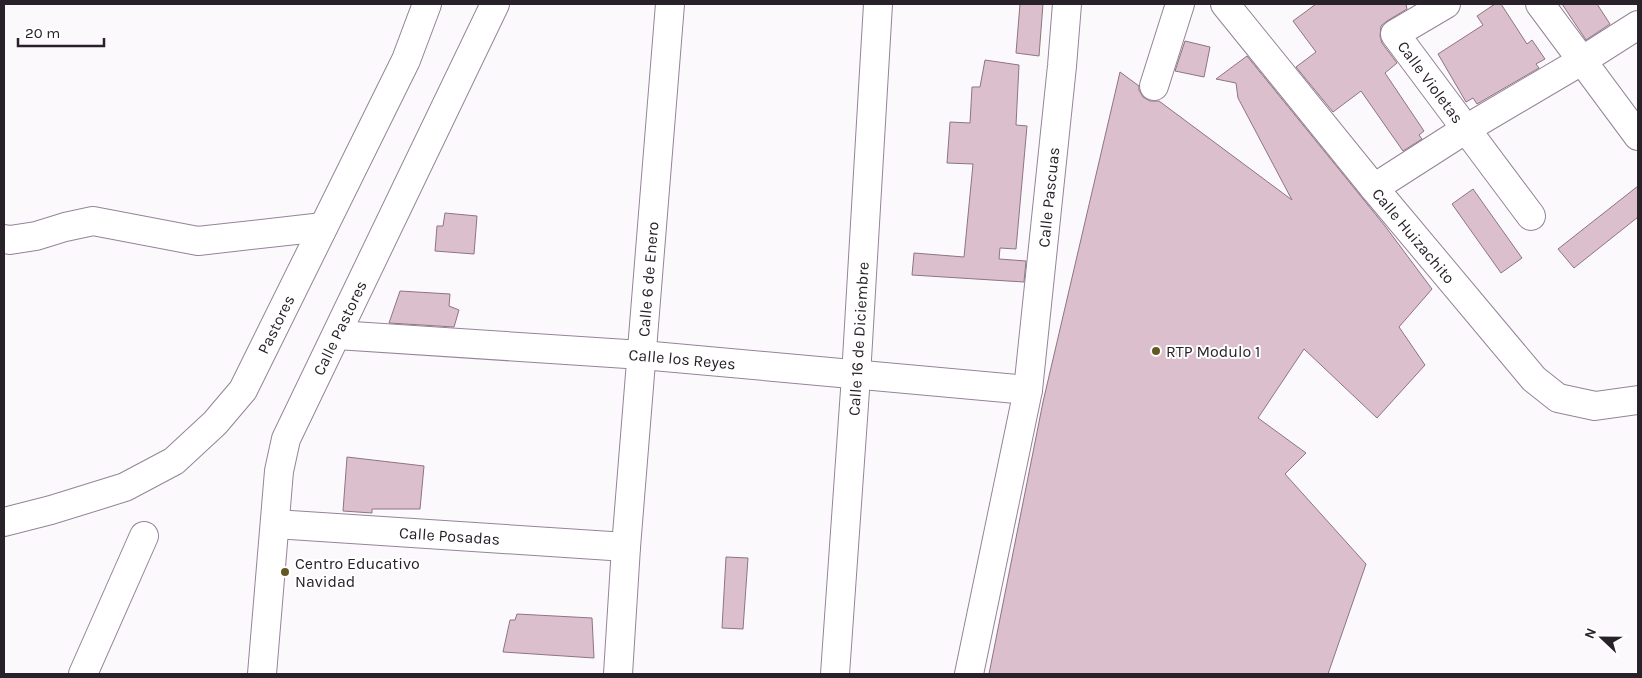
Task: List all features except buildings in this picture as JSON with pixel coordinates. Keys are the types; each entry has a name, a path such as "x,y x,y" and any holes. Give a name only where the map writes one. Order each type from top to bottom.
{"street":[{"name":"Pastores","path":"4,522 51,510 125,487 174,461 215,423 243,390 406,60 427,4"},
{"name":"Calle Pastores","path":"262,674 279,471 286,439 495,4"},
{"name":"Calle 6 de Enero","path":"618,674 626,547 670,4"},
{"name":"Calle 16 de Diciembre","path":"835,674 856,376 878,4"},
{"name":"Calle Pascuas","path":"969,674 1028,390 1062,66 1066,4"},
{"path":"1154,86 1180,4"},
{"name":"Calle Huizachito","path":"1225,4 1374,188 1534,379 1558,398 1595,406 1638,400"},
{"path":"1540,4 1638,136"},
{"name":"Calle Violetas","path":"1431,7 1394,34 1531,216"},
{"path":"1374,188 1466,129 1638,25"},
{"path":"4,238 10,240 36,236 65,226 93,221 198,241 323,227"},
{"name":"Calle los Reyes","path":"337,335 642,355 856,376 1028,390"},
{"name":"Calle Posadas","path":"275,524 626,547"},
{"path":"83,674 144,536"}],"place":[{"name":"RTP Modulo 1","path":"1156,351"},
{"name":"Centro Educativo Navidad","path":"285,572"}]}
